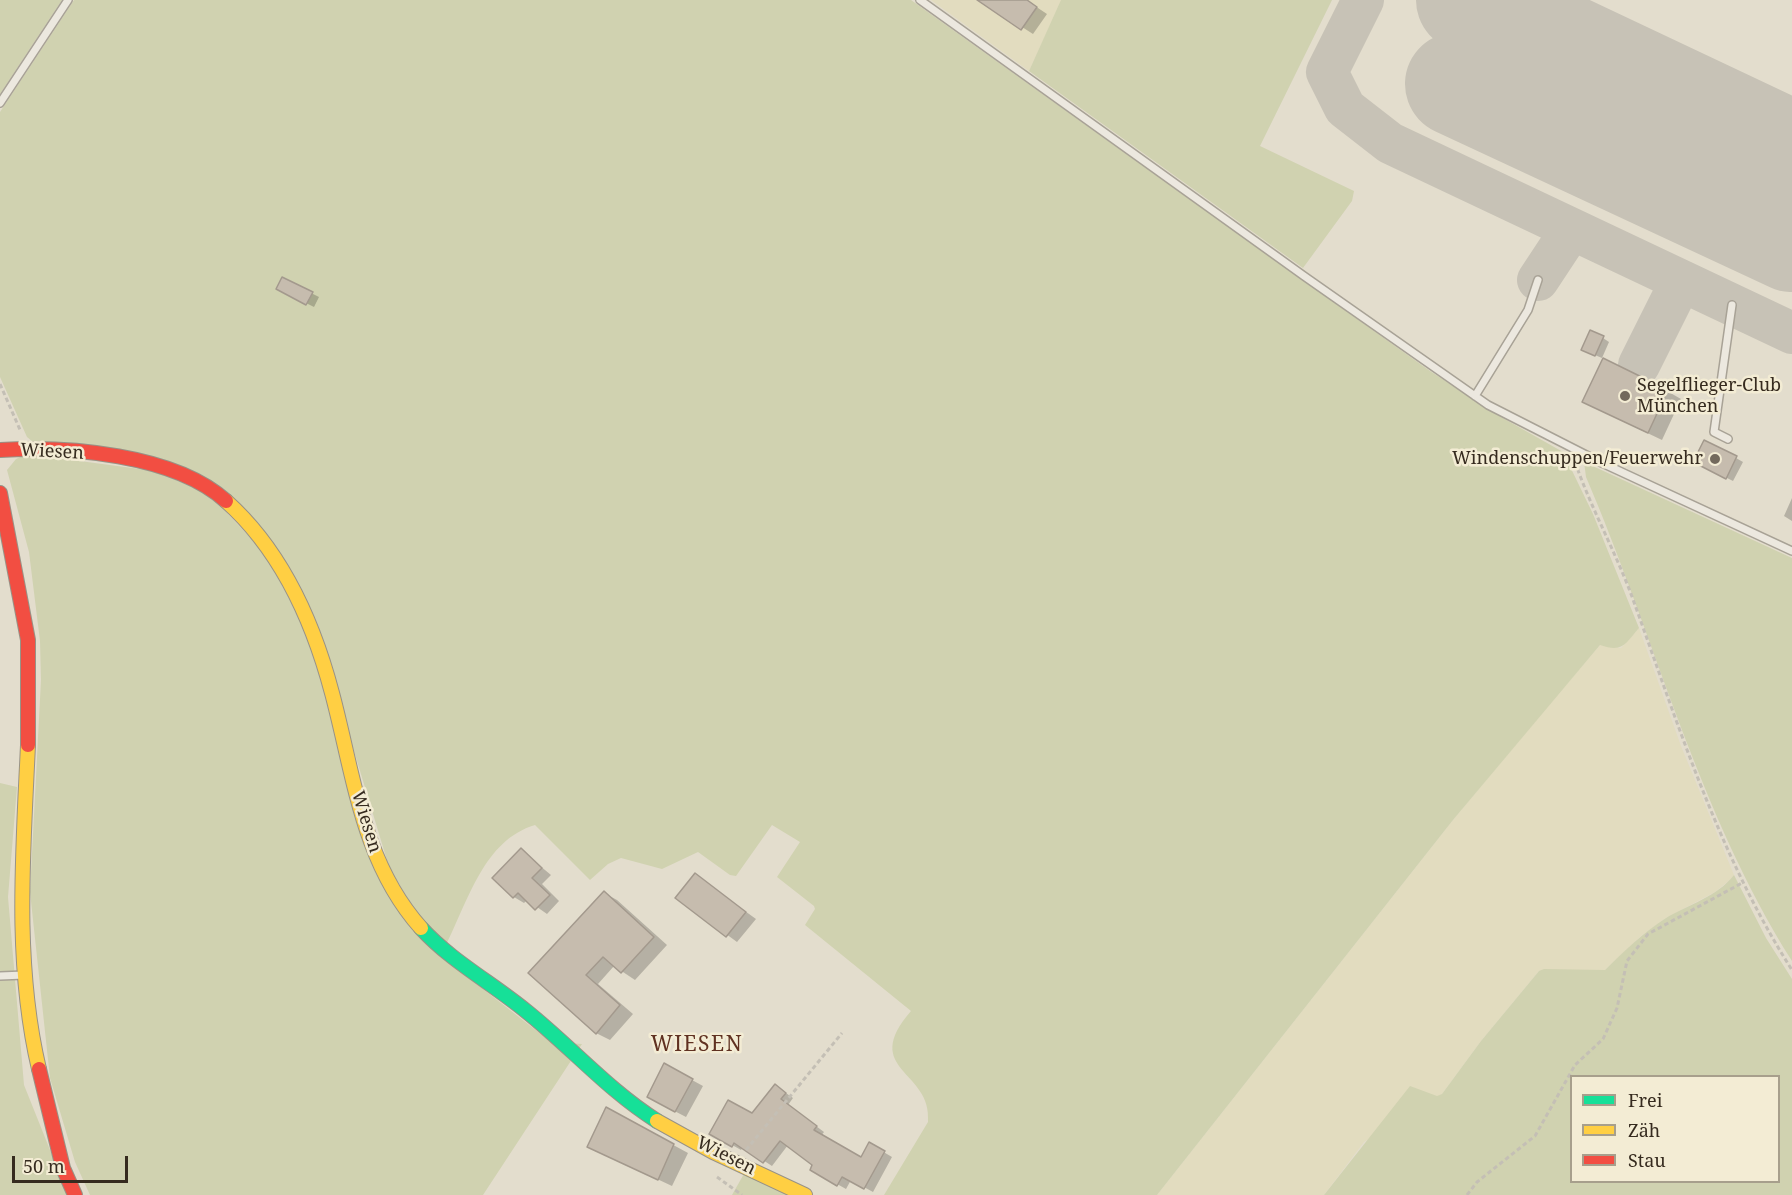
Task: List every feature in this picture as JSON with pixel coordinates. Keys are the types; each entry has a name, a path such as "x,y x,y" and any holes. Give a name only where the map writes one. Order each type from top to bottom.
{"street":[{"name":"Wiesen","path":"0,450 27,448 97,455 157,466 197,480 232,506 263,541 299,602 325,664 349,765 374,850 397,898 424,935 454,961 514,1000 625,1099 666,1125 731,1160 805,1195"},
{"path":"0,493 28,639 30,713 21,891 30,1030 63,1168 75,1195"}],"lane":[{"path":"0,103 68,0"},
{"path":"920,0 1475,396 1575,449 1792,551"},
{"path":"1475,396 1528,310 1538,280"},
{"path":"1728,439 1714,432 1732,305"},
{"path":"0,976 26,975"}],"path":[{"path":"0,384 27,448"},
{"path":"1575,449 1578,470 1635,603 1677,725 1742,883 1792,969"},
{"path":"1467,1195 1477,1182 1535,1136 1575,1065 1603,1039 1617,1008 1627,961 1648,934 1742,883"},
{"path":"731,1160 745,1151 842,1033"},
{"path":"717,1177 742,1195"}],"shaded area":[{"path":"931,0 1061,0 1062,1 1029,71"},
{"path":"1639,628 1681,746 1734,875 1731,879 1715,892 1666,918 1641,936 1605,970 1539,971 1481,1041 1442,1094 1364,1142 1324,1195 1157,1195 1453,820 1555,697 1601,644 1621,648"}],"green space":[{"path":"0,0 62,0 0,94"},
{"path":"74,0 911,0 1430,371 1501,417 1563,452 1593,514 1639,628 1623,646 1614,648 1600,645 1453,820 1157,1195 884,1195 928,1122 927,1105 920,1091 895,1059 892,1046 897,1031 911,1011 805,925 815,909 814,906 777,877 800,842 772,825 736,876 730,875 698,852 662,869 621,858 608,864 590,880 535,825 517,833 490,858 470,892 446,945 418,916 389,867 325,655 307,606 217,488 33,442 27,437 0,377 0,112"},
{"path":"1061,0 1332,0 1260,146 1354,191 1352,201 1303,268 1029,71"},
{"path":"27,454 155,471 210,495 263,551 305,627 371,851 451,964 551,1042 582,1044 483,1195 90,1195 75,1162 50,1078 30,892 41,680 40,641 29,552 7,470 16,459"},
{"path":"1584,462 1792,558 1792,961 1759,904 1704,785 1586,477"},
{"path":"0,783 17,787 8,897 24,1085 68,1195 0,1195"},
{"path":"1734,875 1766,938 1792,979 1792,1195 1324,1195 1410,1086 1437,1096 1442,1094 1481,1041 1539,971 1544,969 1605,970 1634,942 1666,918 1720,889"},
{"path":"745,1172 791,1195 732,1195"}],"building":[{"path":"977,0 1027,0 1037,7 1021,30"},
{"path":"282,277 313,292 306,305 276,289"},
{"path":"1590,330 1604,336 1595,356 1581,350"},
{"name":"Segelflieger-Club München","path":"1603,358 1668,390 1648,433 1582,402"},
{"name":"Windenschuppen/Feuerwehr","path":"1704,440 1737,456 1726,479 1693,462"},
{"path":"521,848 542,868 532,878 550,895 535,910 518,893 513,898 492,878"},
{"path":"695,873 746,912 726,937 675,898"},
{"path":"604,891 654,937 621,973 603,957 586,975 620,1005 596,1034 528,973"},
{"path":"664,1063 693,1079 675,1112 647,1097"},
{"path":"775,1084 786,1093 781,1099 817,1126 814,1130 861,1157 869,1142 885,1151 864,1189 842,1177 837,1186 810,1170 812,1165 780,1141 763,1163 734,1143 732,1147 709,1134 728,1100 752,1113"},
{"path":"606,1107 674,1144 658,1180 587,1147"}],"taxiway":[{"path":"1363,0 1327,72 1345,108 1390,143 1792,333"},
{"path":"1538,280 1571,230"},
{"path":"1639,365 1681,281"}],"runway":[{"path":"1468,0 1792,153"},
{"path":"1457,84 1792,240"}],"traffic: fast":[{"path":"421,928 445,951 543,1025 622,1096 657,1121"}],"traffic: slow":[{"path":"226,501 264,542 293,589 305,614 332,693 354,786 373,846 385,875 401,902 421,928"},
{"path":"28,745 23,867 23,948 31,1029 39,1069"},
{"path":"657,1121 713,1152 805,1195"}],"traffic: jam":[{"path":"0,450 56,450 119,456 178,473 204,485 226,501"},
{"path":"0,493 28,640 28,745"},
{"path":"39,1069 63,1168 75,1195"}],"place":[{"name":"Segelflieger-Club München","path":"1625,396"},
{"name":"Windenschuppen/Feuerwehr","path":"1715,459"}],"district":[{"name":"WIESEN","path":"697,1045"}]}
